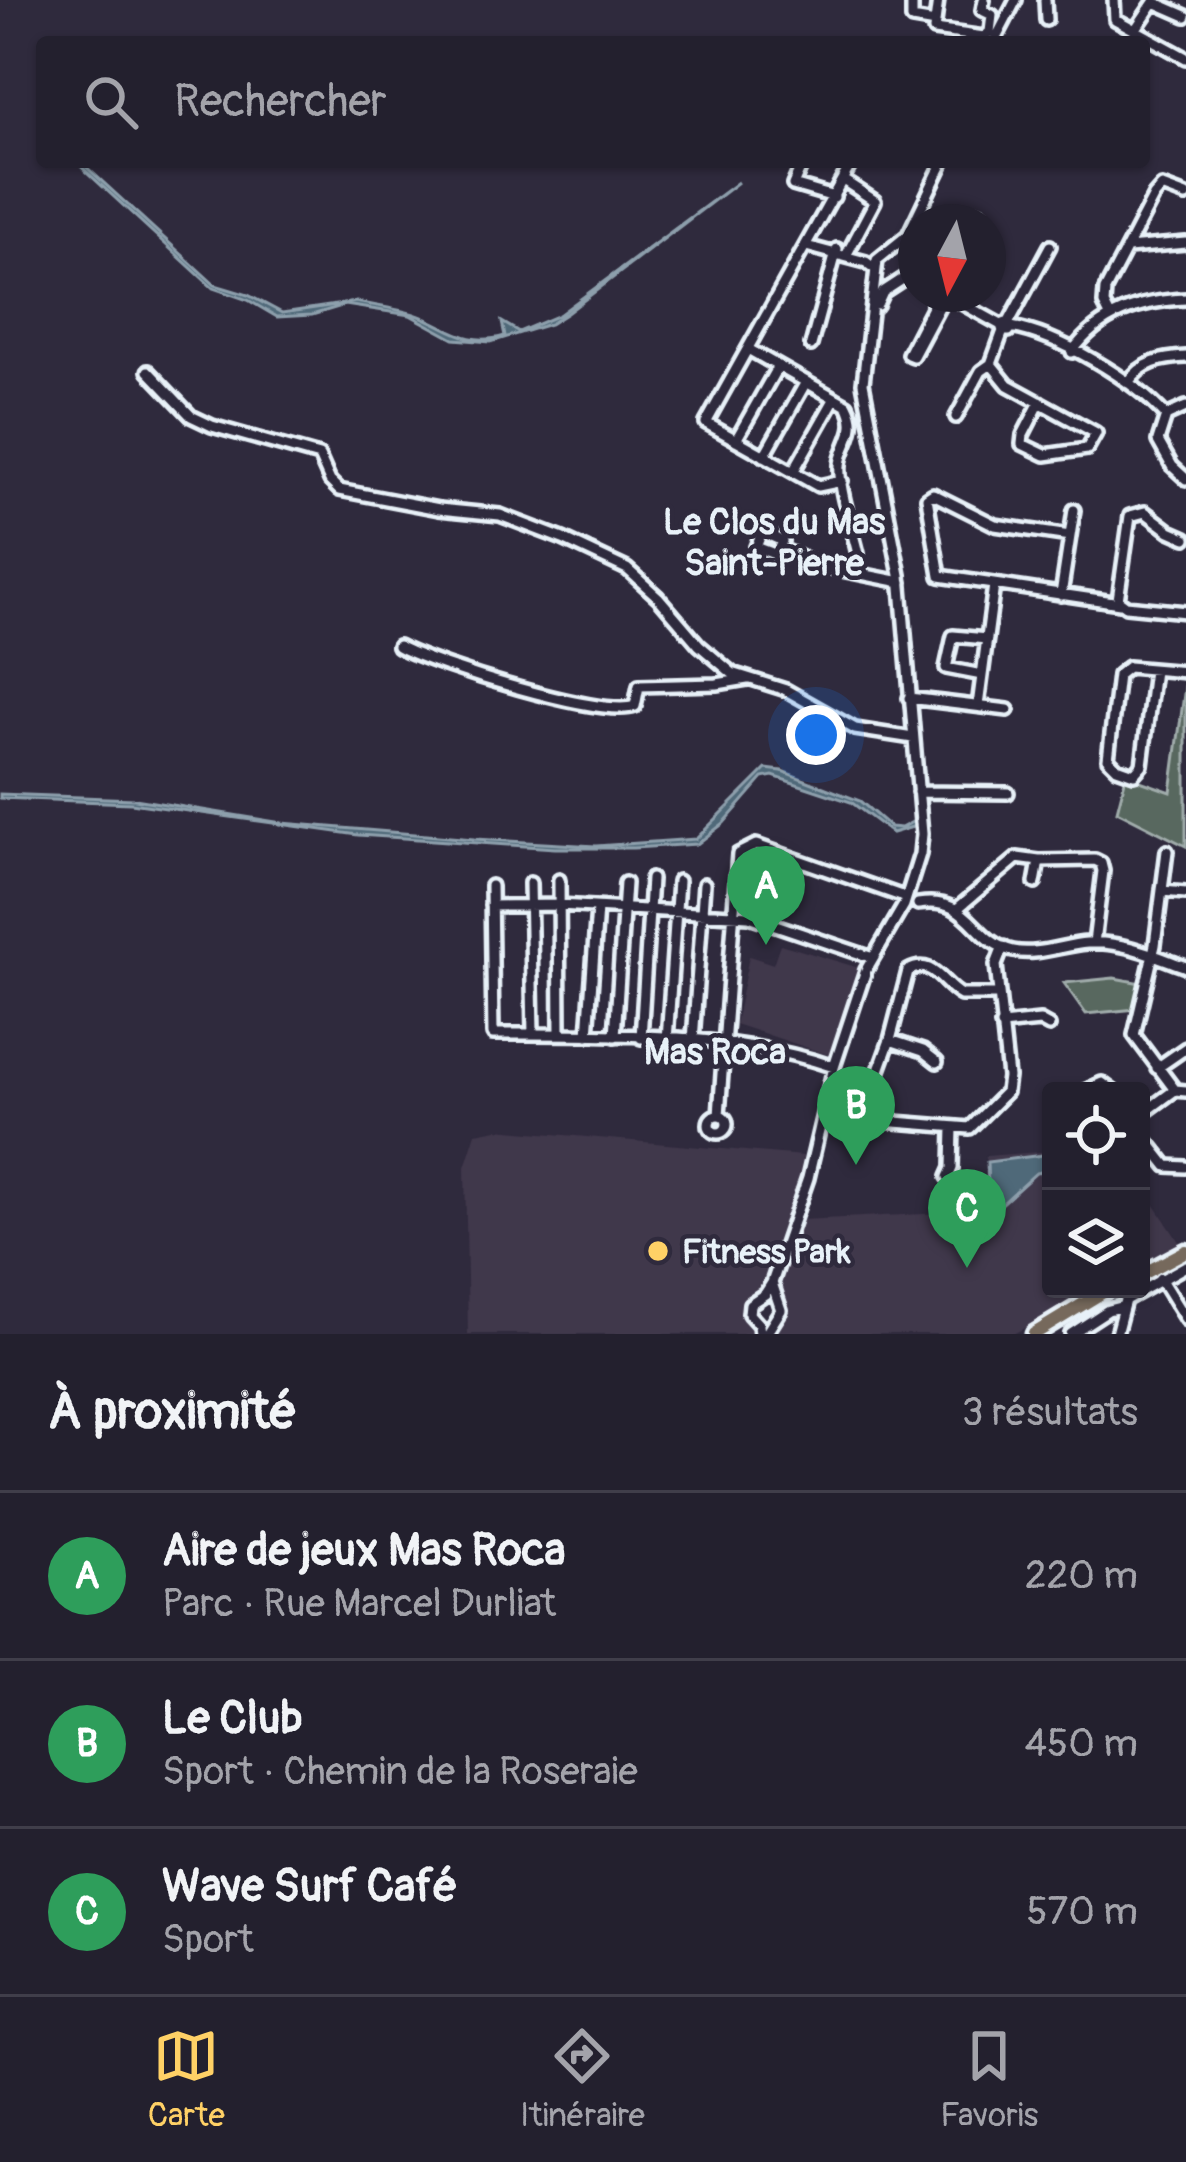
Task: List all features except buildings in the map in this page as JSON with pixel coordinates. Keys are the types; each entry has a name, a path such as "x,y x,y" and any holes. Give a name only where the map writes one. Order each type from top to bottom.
{"main road":[{"path":"1150,1267 1186,1249"},
{"path":"1034,1334 1093,1298"},
{"path":"1047,1334 1104,1298"}],"street":[{"path":"912,0 912,19 987,36 992,12 982,10 984,0"},
{"path":"935,27 938,0"},
{"path":"997,36 1016,0"},
{"path":"1045,0 1046,20"},
{"path":"1114,0 1114,19 1146,36"},
{"path":"1135,30 1154,2 1186,16"},
{"path":"1150,38 1186,58"},
{"path":"800,168 793,185 835,197"},
{"path":"842,481 818,486 706,422 849,168"},
{"path":"923,204 940,168"},
{"path":"811,345 840,252 875,201 843,180"},
{"path":"1110,316 1103,297 1157,190 1169,187 1186,196"},
{"path":"1128,248 1186,243"},
{"path":"808,244 880,256 898,244"},
{"path":"956,417 981,371 992,364 1006,326 1050,246"},
{"path":"892,250 898,253"},
{"path":"840,252 893,285"},
{"path":"770,1295 756,1297 749,1307 751,1318 763,1330 780,1314 770,1295 772,1282 808,1178 834,1067 866,970 913,899 922,834 901,582 863,383 880,256"},
{"path":"874,310 883,292 898,283"},
{"path":"944,294 913,356 908,354 944,294"},
{"path":"1072,352 1110,316 1149,302 1186,299"},
{"path":"979,312 1006,326 1041,334 1128,382 1166,416"},
{"path":"748,350 847,404 854,427 839,462 858,554"},
{"path":"1128,382 1139,369 1156,361 1186,357"},
{"path":"992,364 1008,385 1040,402 1096,433 1087,449 1045,455 1022,444 1040,402"},
{"path":"736,440 778,367"},
{"path":"148,371 191,416 320,457 339,490 500,515 615,563 658,597 720,665 786,690 855,729 913,738"},
{"path":"764,456 806,382"},
{"path":"793,472 835,398"},
{"path":"1186,407 1166,416 1158,441 1186,479"},
{"path":"1070,536 995,525 940,497 929,496 926,503 940,576 1186,612"},
{"path":"1061,595 1074,510"},
{"path":"1120,603 1130,516 1145,512 1186,538"},
{"path":"779,548 820,566 901,582"},
{"path":"978,706 994,584"},
{"path":"982,676 946,668 952,636 987,639"},
{"path":"398,646 556,698 622,711 635,706 639,686 747,679"},
{"path":"1154,670 1142,765 1133,774 1108,759 1118,675 1128,667 1186,672"},
{"path":"909,698 1008,710"},
{"path":"918,792 1008,793"},
{"path":"718,1115 738,854 756,845 913,899 958,908 1003,947 1033,953 1094,943 1152,955 1186,968"},
{"path":"1150,1109 1180,1090 1134,1035 1167,851"},
{"path":"958,908 1017,858 1105,860 1094,943"},
{"path":"1035,883 1039,861"},
{"path":"640,1037 651,879"},
{"path":"559,880 560,1034"},
{"path":"667,1040 678,881"},
{"path":"530,883 532,1034"},
{"path":"615,1036 625,884"},
{"path":"693,1041 704,884"},
{"path":"490,886 493,1034 766,1046 834,1067"},
{"path":"1162,891 1186,893"},
{"path":"491,906 559,905 749,916 873,958"},
{"path":"588,1035 597,908"},
{"path":"998,995 961,995 937,973 916,967 904,977 890,1040 866,1106 870,1120 975,1126 1008,1087 996,964 1003,947"},
{"path":"1001,1025 1040,1021 1049,1026"},
{"path":"890,1040 937,1062"},
{"path":"1157,1068 1186,1048"},
{"path":"948,1177 953,1127"},
{"path":"1150,1144 1167,1166 1186,1167"},
{"path":"1071,1334 1186,1266"},
{"path":"1160,1278 1186,1319"},
{"path":"1116,1334 1120,1307"}],"shaded area":[{"path":"780,944 859,968 829,1055 735,1024 749,956 773,964"},
{"path":"497,1129 803,1156 799,1185 762,1294 754,1334 468,1334 465,1167 476,1133"},
{"path":"1042,1152 1042,1298 1082,1298 1013,1334 772,1334 774,1297 801,1220 984,1211 986,1156"},
{"path":"1150,1198 1181,1245 1150,1261"}],"green space":[{"path":"1186,679 1186,846 1117,811 1126,776 1171,792"},
{"path":"1114,978 1141,983 1136,1009 1086,1014 1064,983"}],"water":[{"path":"83,168 215,285 282,313 356,302 414,314 478,339 505,336 502,322 519,332 559,315 738,182 567,313 550,324 491,342 454,339 410,315 345,305 312,315 277,317 213,288"},
{"path":"766,769 860,801 890,827 901,828 916,820 916,826 892,833 851,802 773,776 763,778 724,823 697,844 633,848 555,848 358,835 131,803 0,798 0,794 135,799 282,823 596,846 696,839"},
{"path":"1042,1155 1042,1172 989,1211 987,1162"}],"place":[{"name":"Aire de jeux Mas Roca","path":"766,945"},
{"name":"Le Club","path":"856,1165"},
{"name":"Fitness Park","path":"658,1251"},
{"name":"Wave Surf Café","path":"967,1268"}],"district":[{"name":"Le Clos du Mas Saint-Pierre","path":"774,542"},
{"name":"Mas Roca","path":"715,1051"}]}
